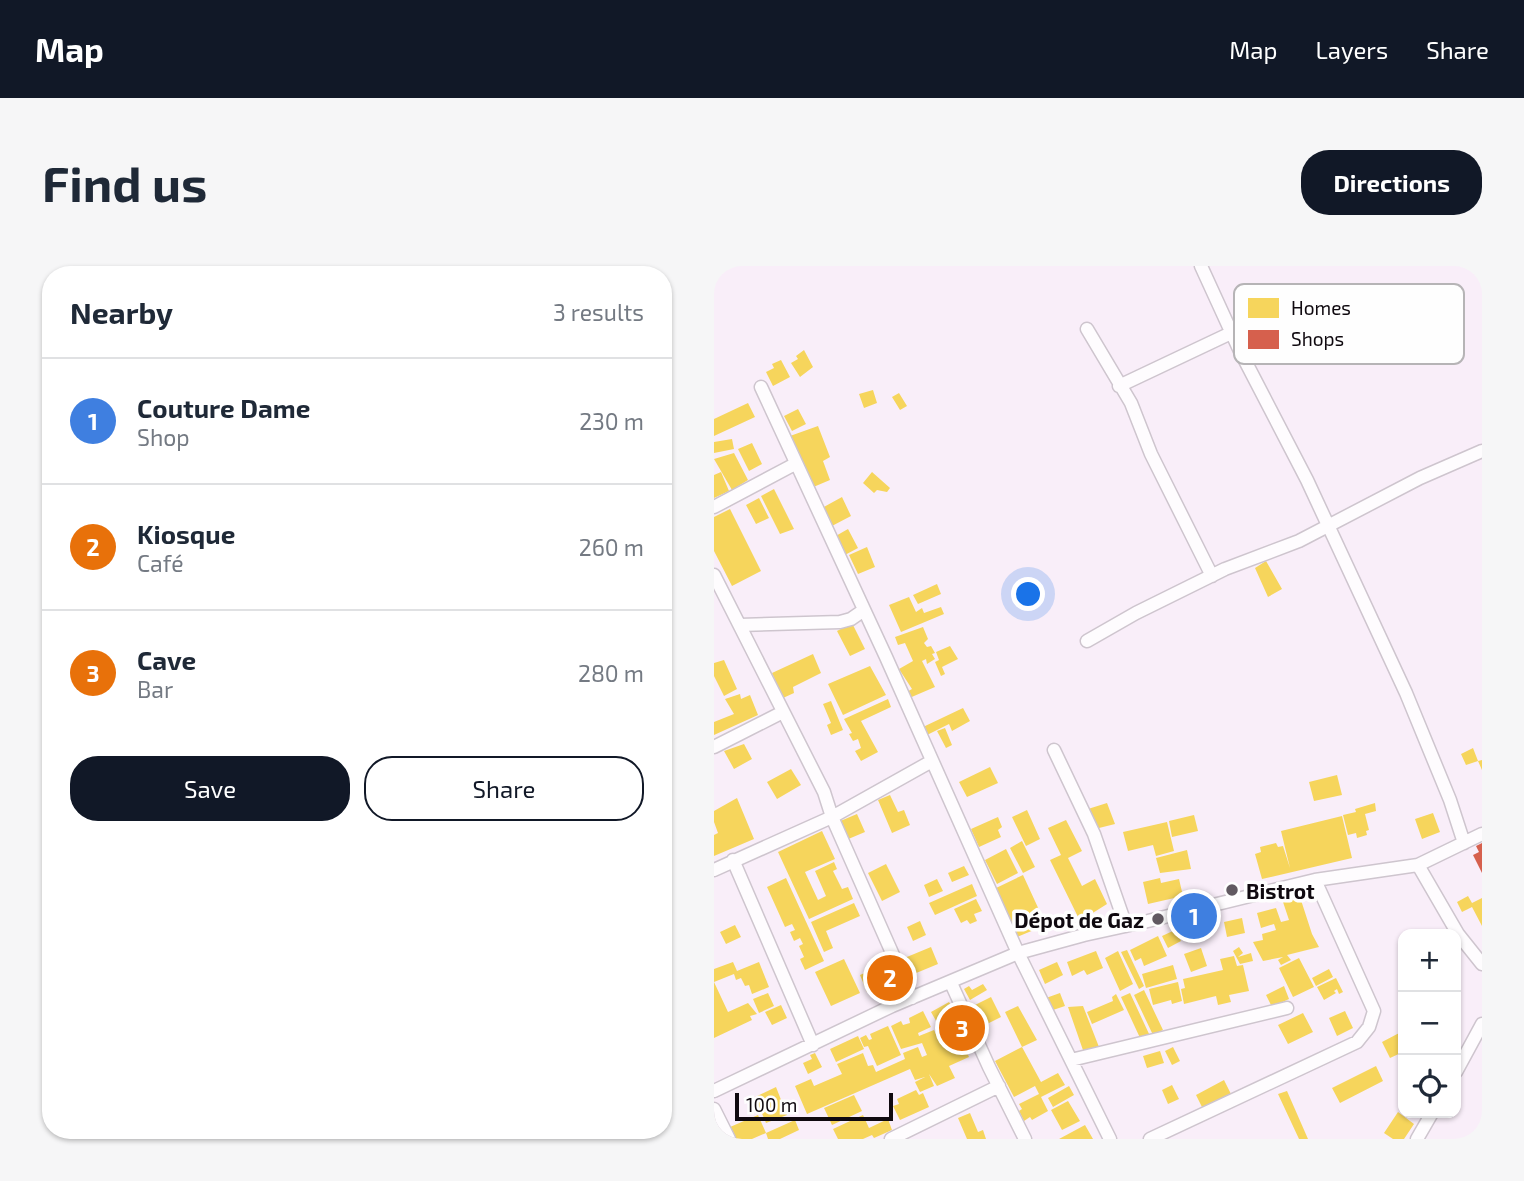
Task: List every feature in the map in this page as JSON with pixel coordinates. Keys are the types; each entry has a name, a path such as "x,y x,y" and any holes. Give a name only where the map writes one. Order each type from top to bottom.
{"street":[{"path":"1200,266 1234,339"},
{"path":"1087,329 1136,414 1151,454 1213,576"},
{"path":"1119,386 1231,333"},
{"path":"1247,364 1328,525 1406,693 1450,800 1464,843"},
{"path":"761,387 1018,953 1111,1139"},
{"path":"1087,641 1136,613 1213,576 1299,541 1420,478 1482,451"},
{"path":"714,507 795,464"},
{"path":"714,575 824,792 832,817 912,998"},
{"path":"740,625 840,622 864,610"},
{"path":"714,747 783,712"},
{"path":"1054,750 1094,834 1126,926"},
{"path":"714,870 832,817 932,761"},
{"path":"714,1091 912,998 1018,953 1315,880 1418,865 1482,834"},
{"path":"733,860 813,1045"},
{"path":"1418,865 1458,934 1482,964"},
{"path":"1150,1139 1357,1042 1369,1027 1374,1011 1315,880"},
{"path":"951,983 1025,1139"},
{"path":"1071,1059 1287,1008"},
{"path":"1461,1063 1482,1024"},
{"path":"891,1139 999,1086"},
{"path":"714,1109 729,1139"},
{"path":"1417,1139 1429,1118"}],"building: Homes":[{"path":"804,350 813,367 800,377 791,363 798,359 796,356"},
{"path":"781,360 790,377 773,386 766,372 774,368 772,364"},
{"path":"873,390 877,403 864,408 859,394"},
{"path":"899,393 907,406 900,410 892,397"},
{"path":"748,403 755,417 714,436 714,419"},
{"path":"798,409 806,424 792,431 784,416"},
{"path":"818,426 830,457 823,461 830,480 811,488 790,436"},
{"path":"732,439 734,449 714,453 714,442"},
{"path":"752,443 762,464 749,471 738,449"},
{"path":"734,453 748,480 732,490 714,459"},
{"path":"721,472 729,491 714,498 714,475"},
{"path":"872,472 890,488 887,492 877,490 874,493 863,483"},
{"path":"774,489 794,529 780,534 761,496"},
{"path":"842,497 851,516 830,527 822,508"},
{"path":"759,498 769,518 756,524 746,505"},
{"path":"730,509 761,571 732,586 714,551 714,517"},
{"path":"848,529 858,548 843,556 834,537"},
{"path":"867,547 875,567 858,574 849,555"},
{"path":"1266,561 1282,589 1268,597 1255,568"},
{"path":"937,584 941,594 918,604 913,595"},
{"path":"909,597 916,612 922,608 924,613 941,607 944,614 901,632 889,605"},
{"path":"852,623 865,649 850,656 837,631"},
{"path":"923,627 928,639 924,643 927,647 931,646 935,659 927,664 926,659 922,661 935,687 907,699 905,693 912,689 899,669 913,661 905,643 898,645 895,637"},
{"path":"950,646 958,659 942,667 945,674 941,676 935,662 939,660 936,652"},
{"path":"813,654 821,673 793,687 794,693 783,698 772,673"},
{"path":"724,660 737,689 724,696 714,676 714,663"},
{"path":"870,666 886,695 843,715 828,684"},
{"path":"740,694 741,699 750,695 758,715 714,735 714,722 734,714 725,699"},
{"path":"888,699 891,707 861,721 878,752 861,761 855,751 861,748 858,739 853,741 849,734 852,733 844,719"},
{"path":"831,701 843,730 831,735 827,725 831,723 823,704"},
{"path":"963,708 970,721 952,731 949,724 927,735 923,727"},
{"path":"945,728 952,745 946,748 937,731"},
{"path":"744,744 752,759 734,769 724,751"},
{"path":"1473,748 1478,761 1466,765 1461,754"},
{"path":"990,767 998,783 967,797 959,782"},
{"path":"791,769 801,785 777,799 767,782"},
{"path":"1337,775 1342,795 1314,801 1309,782"},
{"path":"890,795 898,812 904,810 910,825 892,833 878,800"},
{"path":"737,798 754,839 714,856 714,835 718,833 714,811"},
{"path":"1107,803 1115,824 1095,829 1088,809"},
{"path":"1375,803 1376,811 1365,814 1369,830 1366,831 1367,835 1357,838 1356,833 1348,835 1343,815"},
{"path":"1027,810 1040,839 1026,846 1012,817"},
{"path":"1433,813 1440,832 1422,839 1415,819"},
{"path":"857,814 865,832 846,840 838,822"},
{"path":"1194,815 1198,831 1172,837 1169,821"},
{"path":"1342,816 1352,858 1262,879 1255,854 1261,852 1260,847 1276,843 1278,847 1283,846 1290,868 1281,831"},
{"path":"998,817 1002,827 998,830 1001,837 979,847 971,829"},
{"path":"1066,820 1082,851 1068,858 1082,886 1095,879 1107,904 1080,921 1050,860 1061,855 1048,828"},
{"path":"1167,822 1174,851 1156,856 1153,845 1128,851 1123,832"},
{"path":"822,831 835,859 805,872 818,900 826,896 815,871 834,862 837,869 833,871 842,889 848,887 853,899 809,919 778,852"},
{"path":"1022,841 1035,867 1023,873 1010,848"},
{"path":"1006,849 1018,873 997,884 985,860"},
{"path":"1187,850 1191,869 1160,873 1156,858"},
{"path":"886,864 900,892 882,901 868,873"},
{"path":"964,866 969,875 952,882 948,873"},
{"path":"1023,875 1046,925 1017,937 996,888"},
{"path":"786,878 824,961 805,970 800,959 804,957 799,946 803,944 800,938 794,941 790,932 795,930 792,924 785,927 767,887"},
{"path":"1160,878 1161,883 1179,879 1183,896 1148,904 1143,882"},
{"path":"937,879 943,891 929,897 924,885"},
{"path":"972,884 977,896 935,915 929,903"},
{"path":"1468,896 1472,903 1482,898 1482,926 1472,907 1462,912 1457,902"},
{"path":"1300,897 1319,947 1287,955 1291,960 1281,965 1278,960 1283,957 1263,961 1253,942 1263,940 1262,934 1276,930 1274,924 1261,928 1257,913 1276,908 1281,922 1289,920 1283,902"},
{"path":"976,899 982,911 974,914 977,921 970,924 967,920 961,923 954,909"},
{"path":"854,903 860,916 826,931 833,948 824,952 811,922"},
{"path":"1242,918 1245,933 1227,937 1224,922"},
{"path":"920,921 926,935 913,941 907,927"},
{"path":"735,925 741,937 726,944 720,932"},
{"path":"1175,930 1181,941 1168,948 1162,936"},
{"path":"1158,936 1167,956 1144,966 1141,958 1135,961 1130,950"},
{"path":"931,947 938,964 909,976 902,959"},
{"path":"1239,947 1243,953 1238,957 1251,953 1253,961 1240,964 1233,951"},
{"path":"1201,948 1207,966 1191,972 1184,954"},
{"path":"1127,950 1144,986 1139,989 1121,952"},
{"path":"1096,951 1103,968 1087,975 1084,970 1072,976 1067,962"},
{"path":"1118,951 1133,984 1120,991 1105,958"},
{"path":"1234,956 1237,966 1243,965 1249,991 1229,995 1231,1002 1218,1005 1216,996 1184,1004 1181,989 1185,988 1183,979 1223,970 1220,959"},
{"path":"1299,958 1314,987 1293,997 1279,968"},
{"path":"844,959 860,993 831,1006 815,972"},
{"path":"733,962 737,971 759,962 769,987 752,994 749,985 745,986 741,978 736,980 734,974 714,982 714,969"},
{"path":"1057,962 1063,975 1045,984 1039,970"},
{"path":"1173,965 1177,979 1146,988 1142,974"},
{"path":"880,966 887,981 891,979 895,986 886,990 883,984 867,992 860,975"},
{"path":"1329,969 1333,977 1316,986 1312,978"},
{"path":"1336,978 1343,992 1339,994 1337,989 1334,991 1336,993 1324,1000 1317,987"},
{"path":"714,982 728,1012 748,1003 757,1014 750,1016 752,1020 714,1038"},
{"path":"1178,982 1182,1001 1172,1004 1171,1000 1153,1005 1149,989"},
{"path":"983,984 987,990 970,1000 964,989 969,986 972,990"},
{"path":"1284,986 1289,999 1272,1007 1266,995"},
{"path":"1144,990 1163,1030 1153,1035 1134,995"},
{"path":"768,993 774,1006 759,1013 753,999"},
{"path":"1060,993 1065,1006 1050,1011 1046,998"},
{"path":"1130,993 1150,1036 1141,1040 1121,997"},
{"path":"1116,994 1124,1010 1092,1024 1087,1012 1113,1001 1112,997"},
{"path":"991,997 1001,1017 979,1028 969,1008"},
{"path":"949,1002 961,1023 943,1033 931,1012"},
{"path":"781,1005 787,1018 772,1025 765,1012"},
{"path":"1018,1006 1037,1040 1022,1047 1005,1012"},
{"path":"1083,1006 1099,1047 1084,1053 1068,1007"},
{"path":"923,1011 931,1027 918,1033 919,1036 934,1030 937,1036 957,1028 963,1049 965,1048 969,1057 949,1066 955,1078 937,1086 929,1074 934,1086 920,1092 915,1082 925,1077 915,1080 910,1069 807,1114 795,1086 811,1079 814,1086 842,1074 837,1064 863,1053 868,1066 873,1065 876,1072 905,1059 903,1053 918,1047 922,1057 927,1055 922,1043 901,1049 891,1026 901,1021 903,1025 910,1023 909,1018"},
{"path":"1345,1011 1353,1028 1337,1036 1329,1018"},
{"path":"1303,1013 1313,1032 1288,1044 1278,1025"},
{"path":"888,1026 901,1055 877,1066 868,1046 864,1047 860,1038 866,1035 869,1040 872,1039 870,1034"},
{"path":"1398,1034 1398,1054 1390,1058 1382,1042"},
{"path":"858,1036 864,1049 836,1062 830,1049"},
{"path":"1022,1047 1041,1082 1058,1073 1065,1085 1041,1097 1048,1111 1032,1120 1030,1117 1024,1121 1019,1104 1039,1094 1035,1086 1014,1097 995,1061"},
{"path":"1173,1047 1180,1061 1172,1065 1165,1051"},
{"path":"1160,1051 1164,1063 1147,1068 1143,1056"},
{"path":"815,1053 822,1067 808,1074 803,1063 812,1059 810,1055"},
{"path":"1376,1066 1383,1081 1340,1103 1332,1088"},
{"path":"1224,1080 1231,1094 1202,1107 1196,1095"},
{"path":"1172,1085 1179,1099 1168,1104 1162,1090"},
{"path":"1069,1086 1074,1095 1053,1107 1048,1098"},
{"path":"776,1087 787,1115 766,1123 755,1097"},
{"path":"916,1090 919,1095 923,1093 929,1107 900,1120 893,1106 899,1104 897,1099"},
{"path":"1287,1091 1308,1139 1299,1139 1278,1094"},
{"path":"854,1095 862,1111 832,1125 824,1108"},
{"path":"1068,1101 1080,1121 1062,1130 1051,1110"},
{"path":"1398,1112 1398,1118 1406,1118 1414,1124 1404,1139 1393,1139 1384,1133"},
{"path":"970,1113 978,1132 983,1130 986,1139 967,1139 958,1118"},
{"path":"758,1115 766,1133 752,1139 736,1139 730,1127"},
{"path":"863,1115 869,1128 888,1119 892,1130 874,1138 872,1135 863,1139 838,1139 833,1129"},
{"path":"795,1120 799,1130 780,1139 768,1139 766,1133"},
{"path":"1085,1125 1093,1139 1059,1139"}],"building: Shops":[{"path":"1482,843 1482,873 1473,855 1479,852 1476,846"}],"place":[{"name":"Bistrot","path":"1232,890"},
{"name":"Couture Dame","path":"1194,916"},
{"name":"Dépot de Gaz","path":"1158,919"},
{"name":"Kiosque","path":"890,978"},
{"name":"Cave","path":"962,1028"}]}
